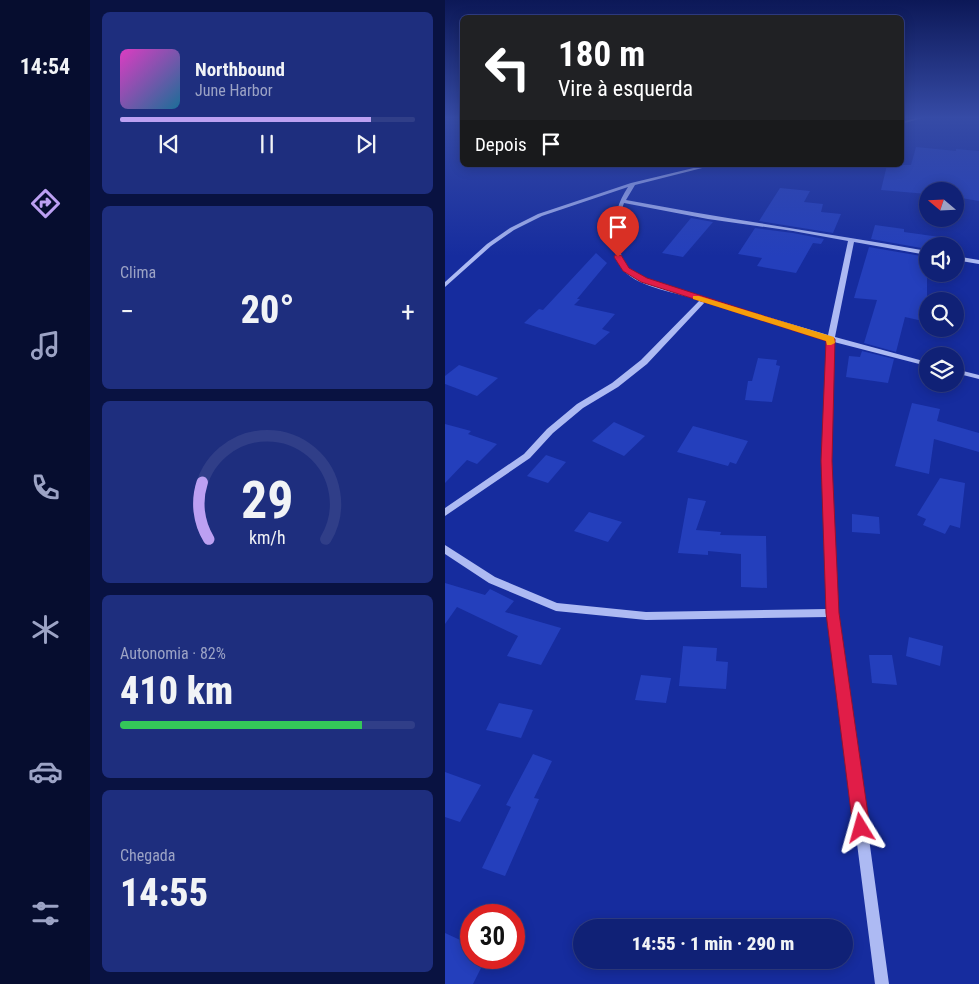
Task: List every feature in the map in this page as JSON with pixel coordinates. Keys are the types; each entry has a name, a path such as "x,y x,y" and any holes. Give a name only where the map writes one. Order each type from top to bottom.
{"street":[{"path":"445,285 489,245 512,229 540,215 633,184 704,167"},
{"path":"633,184 622,201 617,233 618,257 626,270 644,280 704,300 831,339 919,362"},
{"path":"622,201 919,252"},
{"path":"851,240 831,339 827,461 833,613 882,984"},
{"path":"964,260 979,262"},
{"path":"445,513 527,456 550,431 580,406 615,385 644,362 704,300"},
{"path":"964,373 979,377"},
{"path":"445,549 492,580 556,607 646,616 833,613"}],"building":[{"path":"979,164 979,201 964,198 964,182 919,182 919,193 881,190 887,167 904,167 904,165"},
{"path":"780,188 810,191 804,202 823,204 821,212 841,214 833,233 759,221"},
{"path":"691,218 713,222 683,257 662,253"},
{"path":"875,225 904,229 904,232 940,237 919,237 919,248 871,239"},
{"path":"755,228 824,239 821,244 813,243 796,273 757,266 762,258 738,254"},
{"path":"869,247 919,256 919,282 927,282 927,292 919,292 919,320 905,317 896,352 864,343 877,300 854,298"},
{"path":"596,253 607,263 574,305 615,314 602,329 610,332 595,345 524,323 539,309 543,310"},
{"path":"862,351 894,359 888,383 846,377 849,356 860,357"},
{"path":"758,358 777,360 776,365 780,366 772,402 745,400 748,381 752,381"},
{"path":"459,365 498,378 477,396 445,384 445,376"},
{"path":"912,403 940,409 937,421 979,433 979,452 934,439 929,474 895,466"},
{"path":"614,422 645,436 624,456 592,441"},
{"path":"445,424 471,431 468,434 497,444 477,464 467,460 445,483"},
{"path":"693,426 748,441 736,464 730,462 728,466 677,452"},
{"path":"546,455 566,462 548,483 527,476"},
{"path":"940,478 965,483 960,528 950,525 945,534 923,525 926,519 917,515"},
{"path":"688,498 706,501 696,530 721,532 720,535 766,536 767,588 741,587 741,554 708,551 708,555 678,553"},
{"path":"589,512 622,522 608,542 574,531"},
{"path":"852,514 879,517 880,534 852,532"},
{"path":"445,583 485,595 490,589 514,601 505,612 561,628 541,665 507,656 518,636 457,607 445,624"},
{"path":"909,637 943,646 940,666 906,656"},
{"path":"683,646 717,648 716,661 728,662 726,689 679,686"},
{"path":"869,655 892,655 897,685 872,683"},
{"path":"641,675 671,678 666,703 635,700"},
{"path":"499,703 533,710 521,738 486,730"},
{"path":"533,754 552,761 534,798 539,799 505,876 482,868 511,807 506,805"},
{"path":"445,772 481,785 460,822 445,817"},
{"path":"445,933 460,940 460,969 480,969 473,984 445,984"}],"slow traffic":[{"path":"696,297 831,339 831,343"}],"route":[{"path":"618,257 626,270 644,280 831,339 827,461 833,613 861,828"}]}
